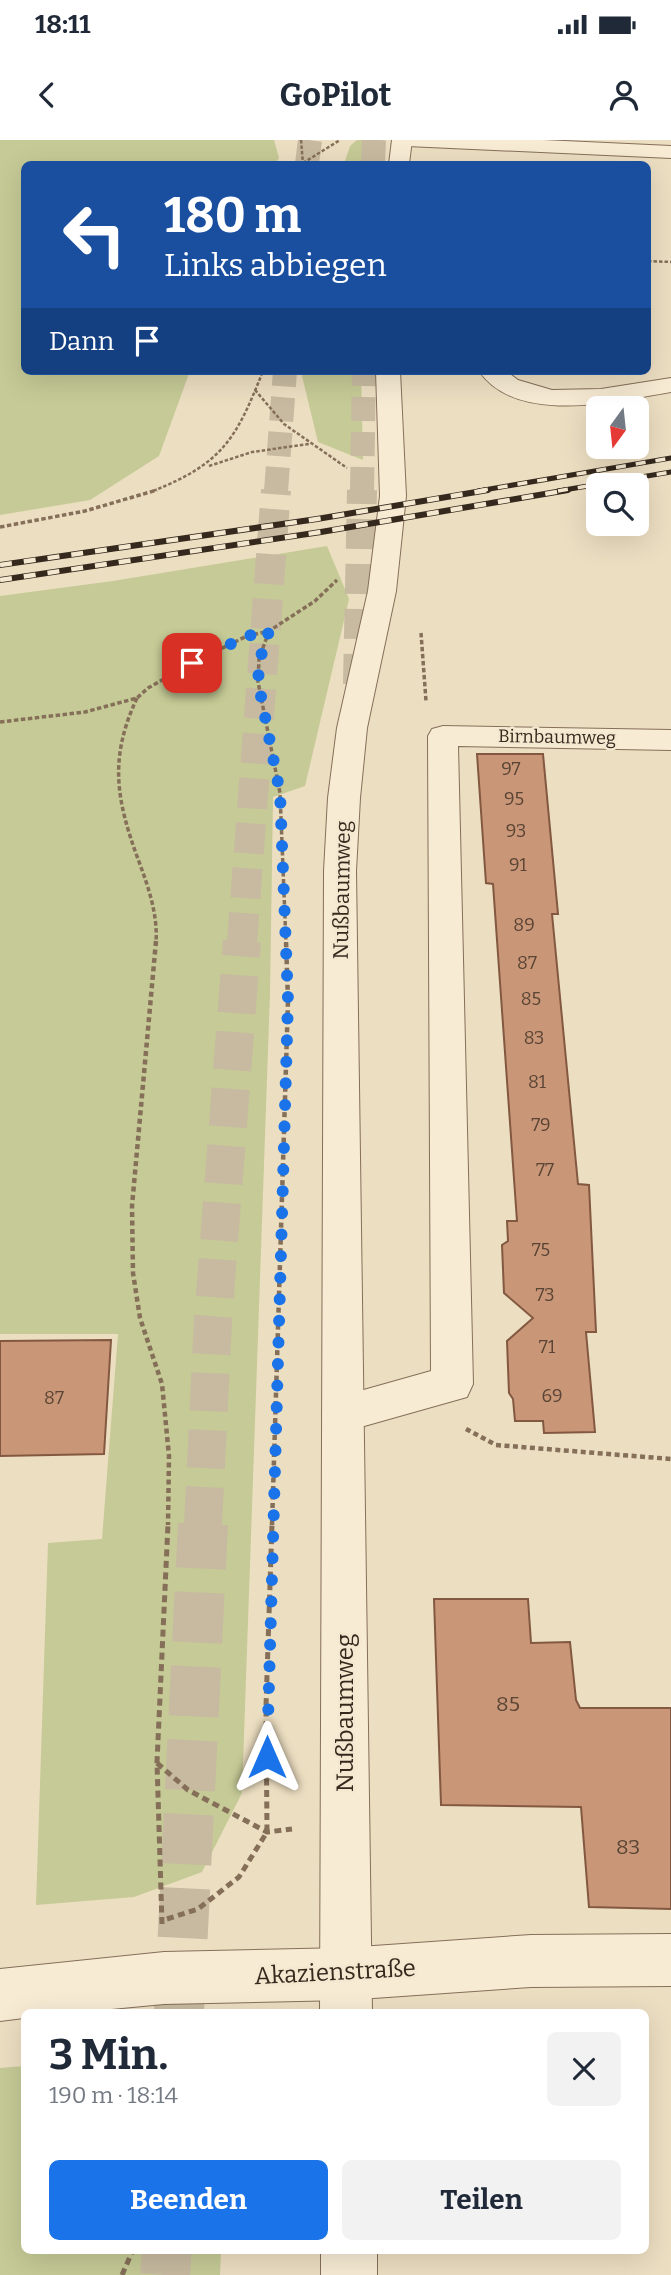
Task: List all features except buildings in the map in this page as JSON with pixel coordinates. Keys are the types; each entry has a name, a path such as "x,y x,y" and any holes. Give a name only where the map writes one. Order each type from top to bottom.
{"street":[{"path":"400,161 405,140 671,152"},
{"path":"464,161 465,141"},
{"name":"Nußbaumweg","path":"345,1993 340,872 344,798 352,728 382,591 393,496 388,375"},
{"path":"496,375 508,385 528,394 567,398 671,385"},
{"path":"344,1413 452,1384 443,736"},
{"name":"Birnbaumweg","path":"443,736 671,740"},
{"name":"Akazienstraße","path":"0,1995 164,1978 345,1993 531,1961 671,1960"},
{"path":"349,2254 349,2275"}],"path":[{"path":"301,140 303,161"},
{"path":"308,161 340,140"},
{"path":"651,261 671,262"},
{"path":"206,466 223,450 261,375"},
{"path":"255,390 284,424 345,466 351,474"},
{"path":"0,527 87,510 150,493 206,466 252,452 310,444"},
{"path":"162,1933 157,1762 168,1536 169,1456 162,1384 138,1307 133,1273 132,1206 156,938 152,899 122,811 116,774 117,749 122,725 137,698 148,688 247,636 269,631 315,601 338,579"},
{"path":"421,626 426,702 443,736"},
{"path":"162,1921 198,1909 239,1877 267,1832 267,1692 288,1000 280,793 258,681 260,659 269,631"},
{"path":"0,722 85,712 137,698"},
{"path":"465,1428 496,1445 671,1459"},
{"path":"157,1762 188,1790 267,1832 304,1828"},
{"path":"122,2275 131,2254"}],"green space":[{"path":"0,140 274,140 279,158 277,161 21,161 21,375 189,375 159,456 90,500 0,515"},
{"path":"357,140 383,140 380,161 345,161 350,146"},
{"path":"361,375 363,460 318,442 302,376"},
{"path":"327,546 349,599 305,786 273,797 270,993 242,1793 202,1872 134,1897 36,1905 48,1543 102,1539 118,1334 0,1334 0,596 113,581"},
{"path":"21,2066 21,2254 221,2254 220,2275 0,2275 0,2068"}],"tunnel":[{"path":"307,161 310,140"},
{"path":"373,161 374,140"},
{"path":"276,491 285,375"},
{"path":"362,491 364,375"},
{"path":"242,943 276,490"},
{"path":"358,684 362,490"},
{"path":"203,1525 213,1320 242,941"},
{"path":"179,2009 203,1524"},
{"path":"165,2275 167,2254"}],"railway":[{"path":"478,491 671,458"},
{"path":"558,491 671,472"},
{"path":"0,565 317,519 488,490"},
{"path":"0,580 321,532 568,490"}],"route":[{"path":"192,663 247,636 269,631 260,659 258,681 280,793 288,1000 267,1679 267,1757"}]}
